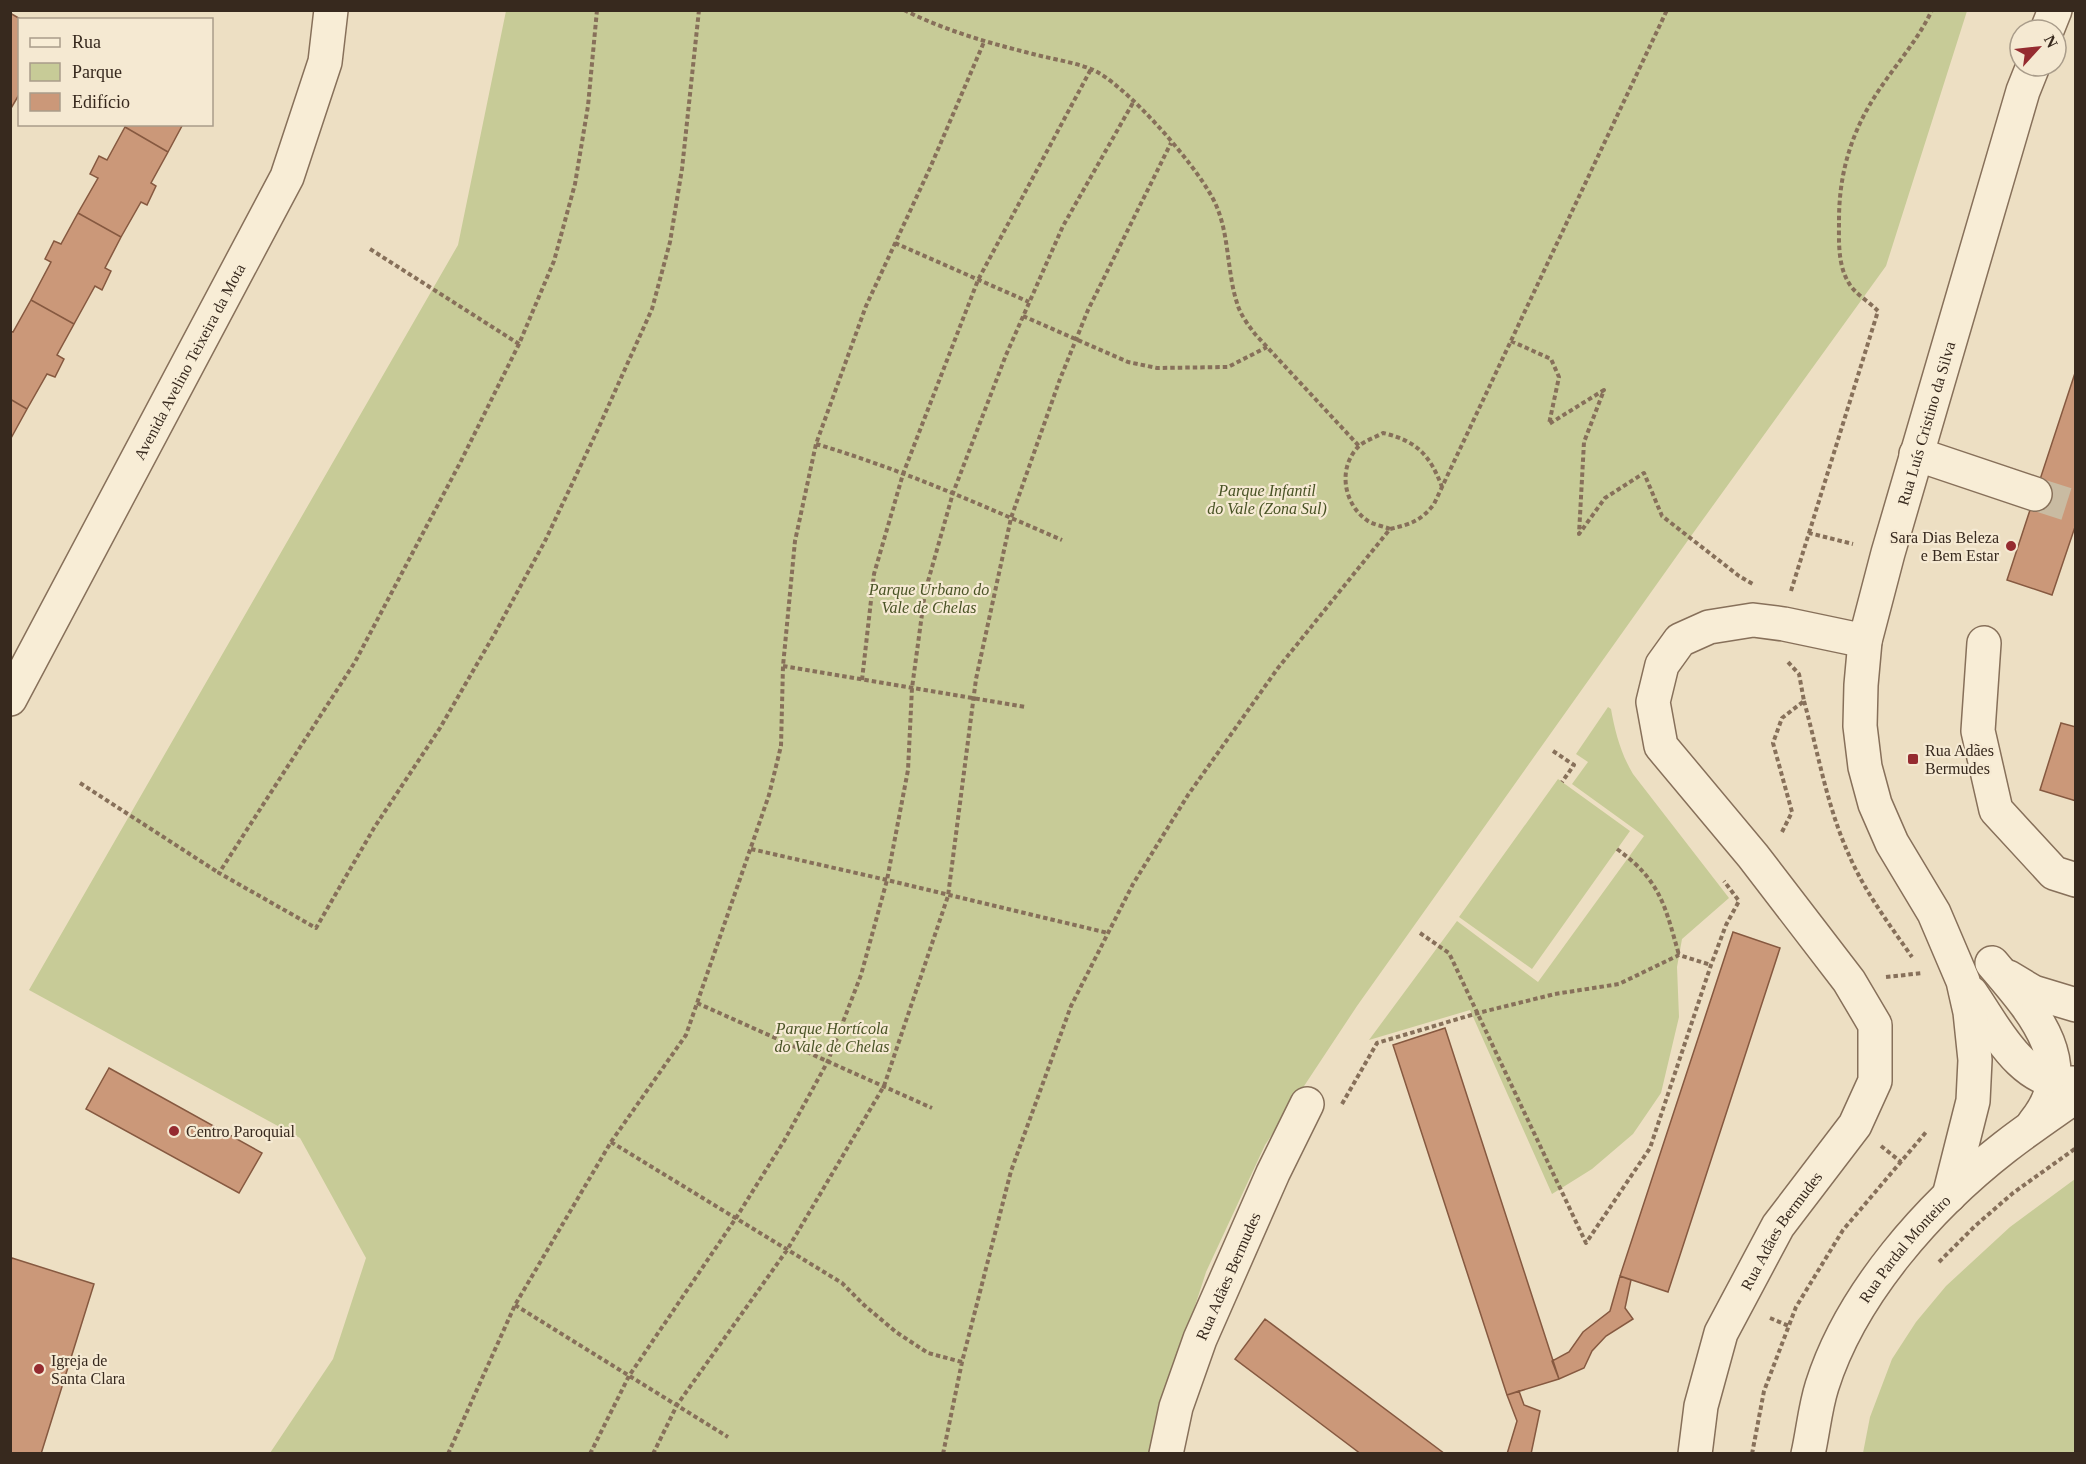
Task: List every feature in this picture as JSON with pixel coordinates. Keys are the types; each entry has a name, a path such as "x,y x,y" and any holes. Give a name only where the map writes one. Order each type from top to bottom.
{"street":[{"name":"Avenida Avelino Teixeira da Mota","path":"10,699 287,177 325,62 331,10"},
{"name":"Rua Luís Cristino da Silva","path":"1934,913 1892,843 1875,804 1865,767 1860,726 1865,641 1916,454 2028,78"},
{"path":"1916,454 2035,494"},
{"name":"Rua Adães Bermudes","path":"1695,1454 1701,1406 1721,1333 1778,1226 1855,1125 1875,1081 1875,1025 1849,981 1753,856 1661,746 1653,702 1662,665 1680,640 1709,627 1753,620 1865,641"},
{"path":"1984,643 1978,731 1996,810 2054,873 2076,880"},
{"path":"1934,913 2013,981 2033,992 2076,1005"},
{"path":"1934,913 1963,981 2018,1060 2037,1075 2069,1087"},
{"path":"1992,963 2019,996 2050,1045 2055,1065 2069,1087"},
{"path":"1949,1196 1973,1101 1974,1041 1963,981"},
{"name":"Rua Pardal Monteiro","path":"1808,1454 1822,1387 1850,1319 1898,1252 1949,1196 2004,1148 2028,1131 2043,1112 2069,1087"},
{"name":"Rua Adães Bermudes","path":"1166,1454 1176,1407 1200,1339 1306,1104"}],"path":[{"path":"219,873 355,662 519,345 554,261 575,184 588,106 597,10"},
{"path":"80,783 219,873 316,928 375,828 440,728 495,633 549,531 652,309 670,242 682,169 699,10"},
{"path":"904,10 933,25 984,42 1091,69 1134,101 1172,143 1206,185 1215,201 1221,218 1237,303 1245,320 1267,347 1359,446"},
{"path":"1442,487 1435,469 1424,452 1401,438 1383,433 1359,446 1347,465 1345,487 1349,498 1353,508 1369,523 1390,529 1411,524 1425,515 1434,504 1667,10"},
{"path":"1809,533 1878,310 1853,289 1841,265 1839,192 1848,153 1859,124 1878,92 1922,32 1932,10"},
{"path":"448,1454 515,1305 611,1142 686,1035 769,795 781,746 783,666 795,542 816,444 866,306 930,168 984,42"},
{"path":"862,680 874,574 903,474 978,280 1091,69"},
{"path":"590,1454 629,1376 736,1218 784,1141 828,1061 861,975 887,880 908,770 912,688 925,592 953,493 1023,316 1063,226 1134,101"},
{"path":"653,1454 677,1406 787,1250 884,1086 948,896 973,698 1011,518 1060,379 1088,310 1172,143"},
{"path":"895,243 1029,302"},
{"path":"370,249 519,345"},
{"path":"1023,316 1128,362 1157,368 1228,367 1267,347"},
{"path":"1511,341 1551,359 1559,377 1549,424 1604,390 1584,442 1579,534 1605,498 1644,473 1662,516 1739,576 1758,587"},
{"path":"816,444 864,459 953,493 1062,540"},
{"path":"943,1454 962,1362 1011,1171 1071,1006 1133,885 1188,795 1278,668 1390,529"},
{"path":"783,666 1026,707"},
{"path":"1553,751 1574,765 1562,782"},
{"path":"751,849 1108,933"},
{"path":"1617,849 1636,863 1652,882 1665,906 1679,955"},
{"path":"1420,933 1449,953 1586,1243 1650,1148 1711,965 1726,925 1739,901 1724,881"},
{"path":"1338,1110 1377,1043 1478,1013 1555,994 1619,984 1679,955 1711,965"},
{"path":"697,1003 932,1108"},
{"path":"611,1142 842,1283 896,1332 928,1353 962,1362"},
{"path":"1937,1264 1975,1226 2013,1193 2076,1148"},
{"path":"515,1305 728,1437"}],"green space":[{"name":"Parque Urbano do Vale de Chelas","path":"506,11 1967,11 1886,266 1357,1006 1265,1145 1206,1272 1151,1442 1150,1453 270,1453 333,1359 366,1258 300,1138 29,990 458,245"},
{"path":"1608,707 1611,709 1622,751 1633,774 1729,898 1682,939 1677,967 1679,1017 1661,1093 1633,1134 1592,1169 1552,1194 1470,1010 1369,1040 1457,921 1538,982 1644,836 1572,784 1588,762 1576,754"},
{"path":"1558,779 1630,831 1532,969 1459,917"},
{"path":"2075,1179 2075,1453 1863,1453 1870,1417 1892,1359 1916,1322 1946,1286 2010,1227"}],"building":[{"path":"10,13 19,18 18,96 10,110"},
{"path":"125,126 182,126 168,152"},
{"path":"125,127 168,152 151,183 156,186 147,205 141,202 121,237 78,213 98,178 90,174 99,156 107,160"},
{"path":"78,213 121,237 105,268 111,271 102,290 95,286 74,324 31,300 51,262 45,259 54,241 61,244"},
{"path":"31,300 74,324 57,355 64,359 55,377 47,374 27,409 10,399 10,331 13,332"},
{"path":"2076,370 2076,524 2052,595 2007,580"},
{"path":"10,399 27,409 10,440"},
{"path":"2061,723 2076,727 2076,801 2040,790"},
{"path":"1733,932 1780,948 1668,1292 1620,1276"},
{"path":"1445,1028 1559,1379 1507,1395 1393,1045"},
{"name":"Centro Paroquial","path":"109,1068 262,1153 239,1193 86,1109"},
{"name":"Igreja de Santa Clara","path":"12,1258 94,1284 41,1454 10,1454 10,1263"},
{"path":"1620,1276 1631,1280 1625,1308 1633,1319 1606,1336 1592,1351 1584,1368 1559,1379 1552,1361 1569,1352 1583,1332 1610,1311"},
{"path":"1265,1319 1445,1454 1361,1454 1235,1359"},
{"path":"1519,1391 1524,1405 1540,1411 1531,1454 1507,1454 1517,1421 1507,1395"}],"tunnel":[{"path":"2035,494 2076,507"}],"place":[{"name":"Sara Dias Beleza e Bem Estar","path":"2011,546"},
{"name":"Rua Adães Bermudes","path":"1913,759"},
{"name":"Centro Paroquial","path":"174,1131"},
{"name":"Igreja de Santa Clara","path":"39,1369"}],"park label":[{"name":"Parque Infantil do Vale (Zona Sul)","path":"1267,499"},
{"name":"Parque Hortícola do Vale de Chelas","path":"832,1037"}]}
